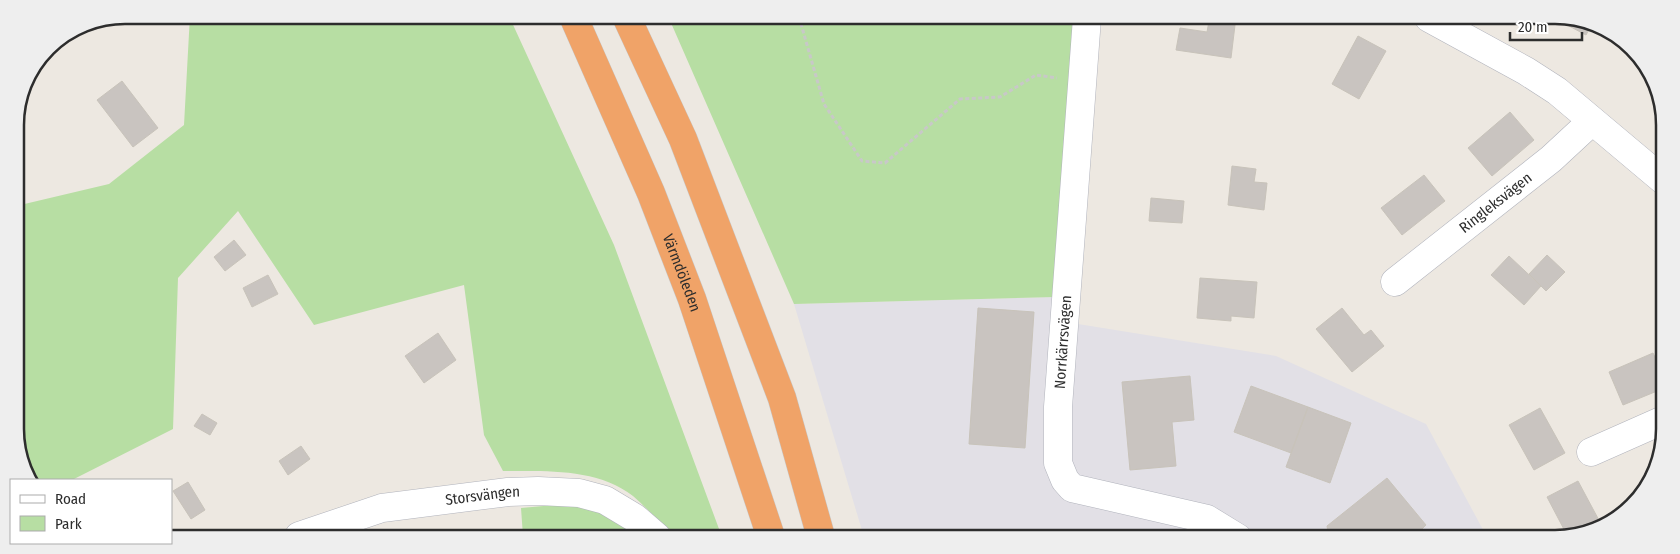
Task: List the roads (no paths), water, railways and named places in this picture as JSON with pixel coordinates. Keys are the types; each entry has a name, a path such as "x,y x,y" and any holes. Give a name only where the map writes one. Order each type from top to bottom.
{"highway":[{"name":"Värmdöleden","path":"577,24 651,193 692,299 769,530"},
{"path":"630,24 682,139 782,398 819,530"}],"street":[{"name":"Norrkärrsvägen","path":"1087,24 1060,380 1058,463 1065,480 1072,488 1207,519 1225,530"},
{"path":"1453,24 1473,29 1526,71 1557,91 1656,175"},
{"name":"Ringleksvägen","path":"1395,282 1551,159 1592,121"},
{"path":"1591,452 1656,423"},
{"name":"Storsvängen","path":"317,530 382,508 508,492 538,491 579,493 605,500 635,518 650,530"}]}
